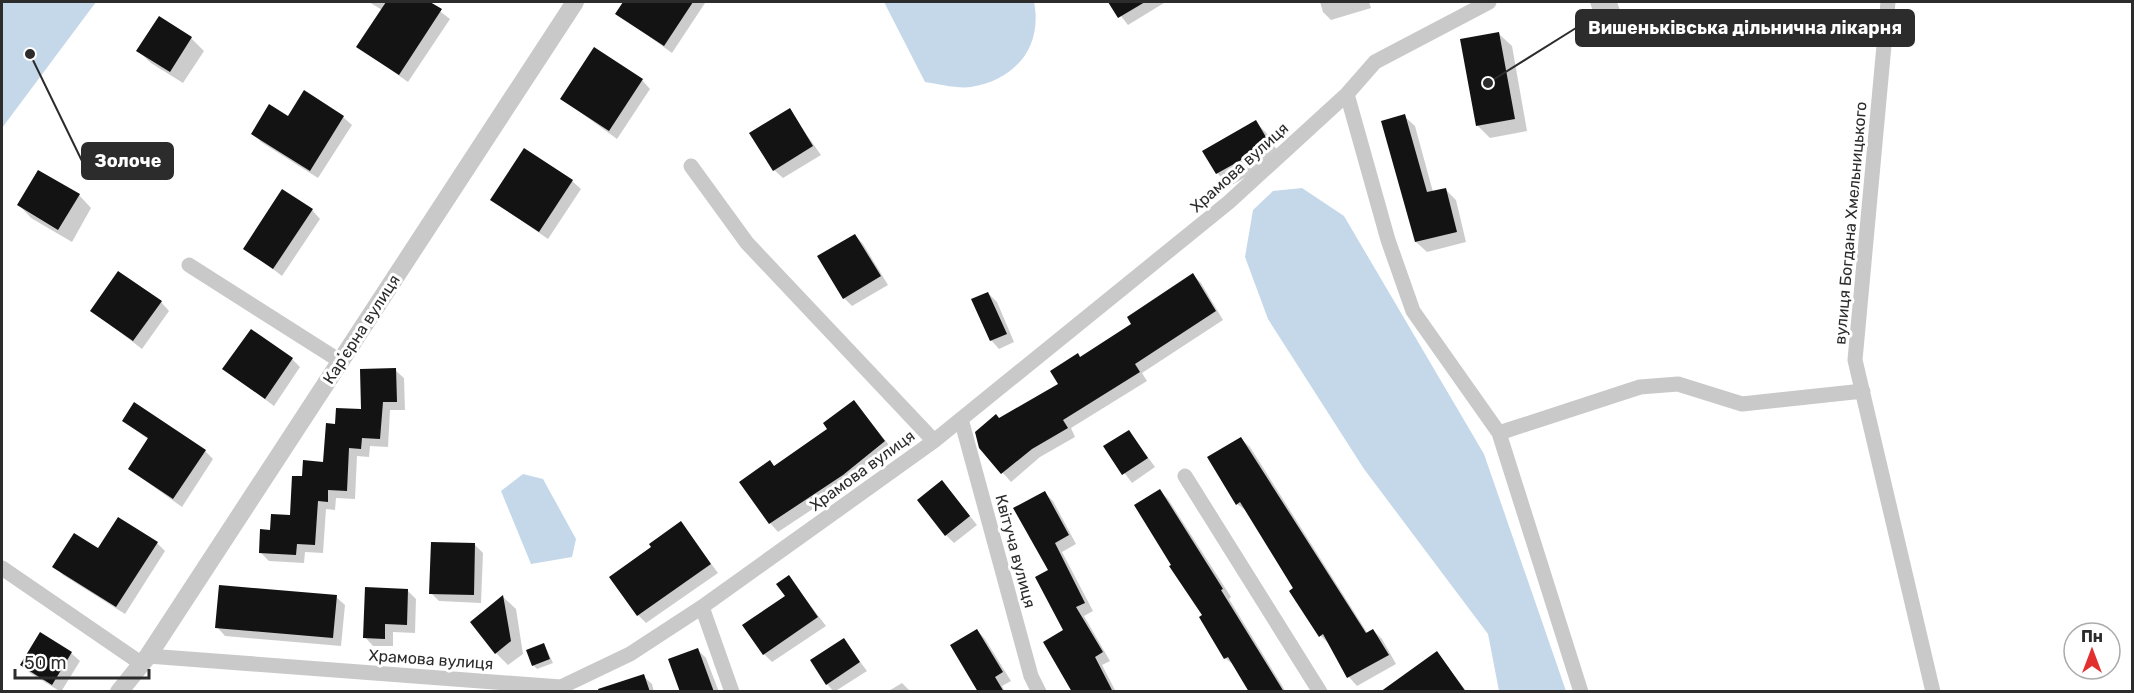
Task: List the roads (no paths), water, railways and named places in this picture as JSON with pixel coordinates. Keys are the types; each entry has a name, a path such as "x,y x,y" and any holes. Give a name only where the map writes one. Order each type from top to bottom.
{"street":[{"name":"Карʼєрна вулиця","path":"119,692 145,660 575,2"},
{"name":"Храмова вулиця","path":"145,660 562,689 630,654 702,607 934,441 1230,202 1347,94 1375,62 1489,2"},
{"name":"вулиця Богдана Хмельницького","path":"1888,2 1856,360 1933,692"},
{"path":"1347,94 1388,240 1413,311 1499,433 1581,692"},
{"path":"692,166 747,243 934,441"},
{"path":"189,265 340,361"},
{"path":"1499,433 1640,387 1678,384 1742,404 1863,391"},
{"name":"Квітуча вулиця","path":"961,419 1031,676 1039,692"},
{"path":"1185,476 1314,689"},
{"path":"2,568 145,660"},
{"path":"702,607 732,692"}],"water":[{"path":"2,2 96,2 2,128"},
{"path":"884,2 1034,2 1036,18 1034,33 1030,47 1022,59 1001,77 971,87 954,87 925,82"},
{"path":"1302,188 1344,216 1484,454 1566,691 1499,691 1488,634 1364,469 1268,319 1245,257 1253,210 1273,191"},
{"path":"523,474 543,479 576,539 572,557 531,564 501,491"}],"place":[{"name":"Золоче","path":"30,54"},
{"name":"Вишеньківська дільнична лікарня","path":"1488,83"}]}
